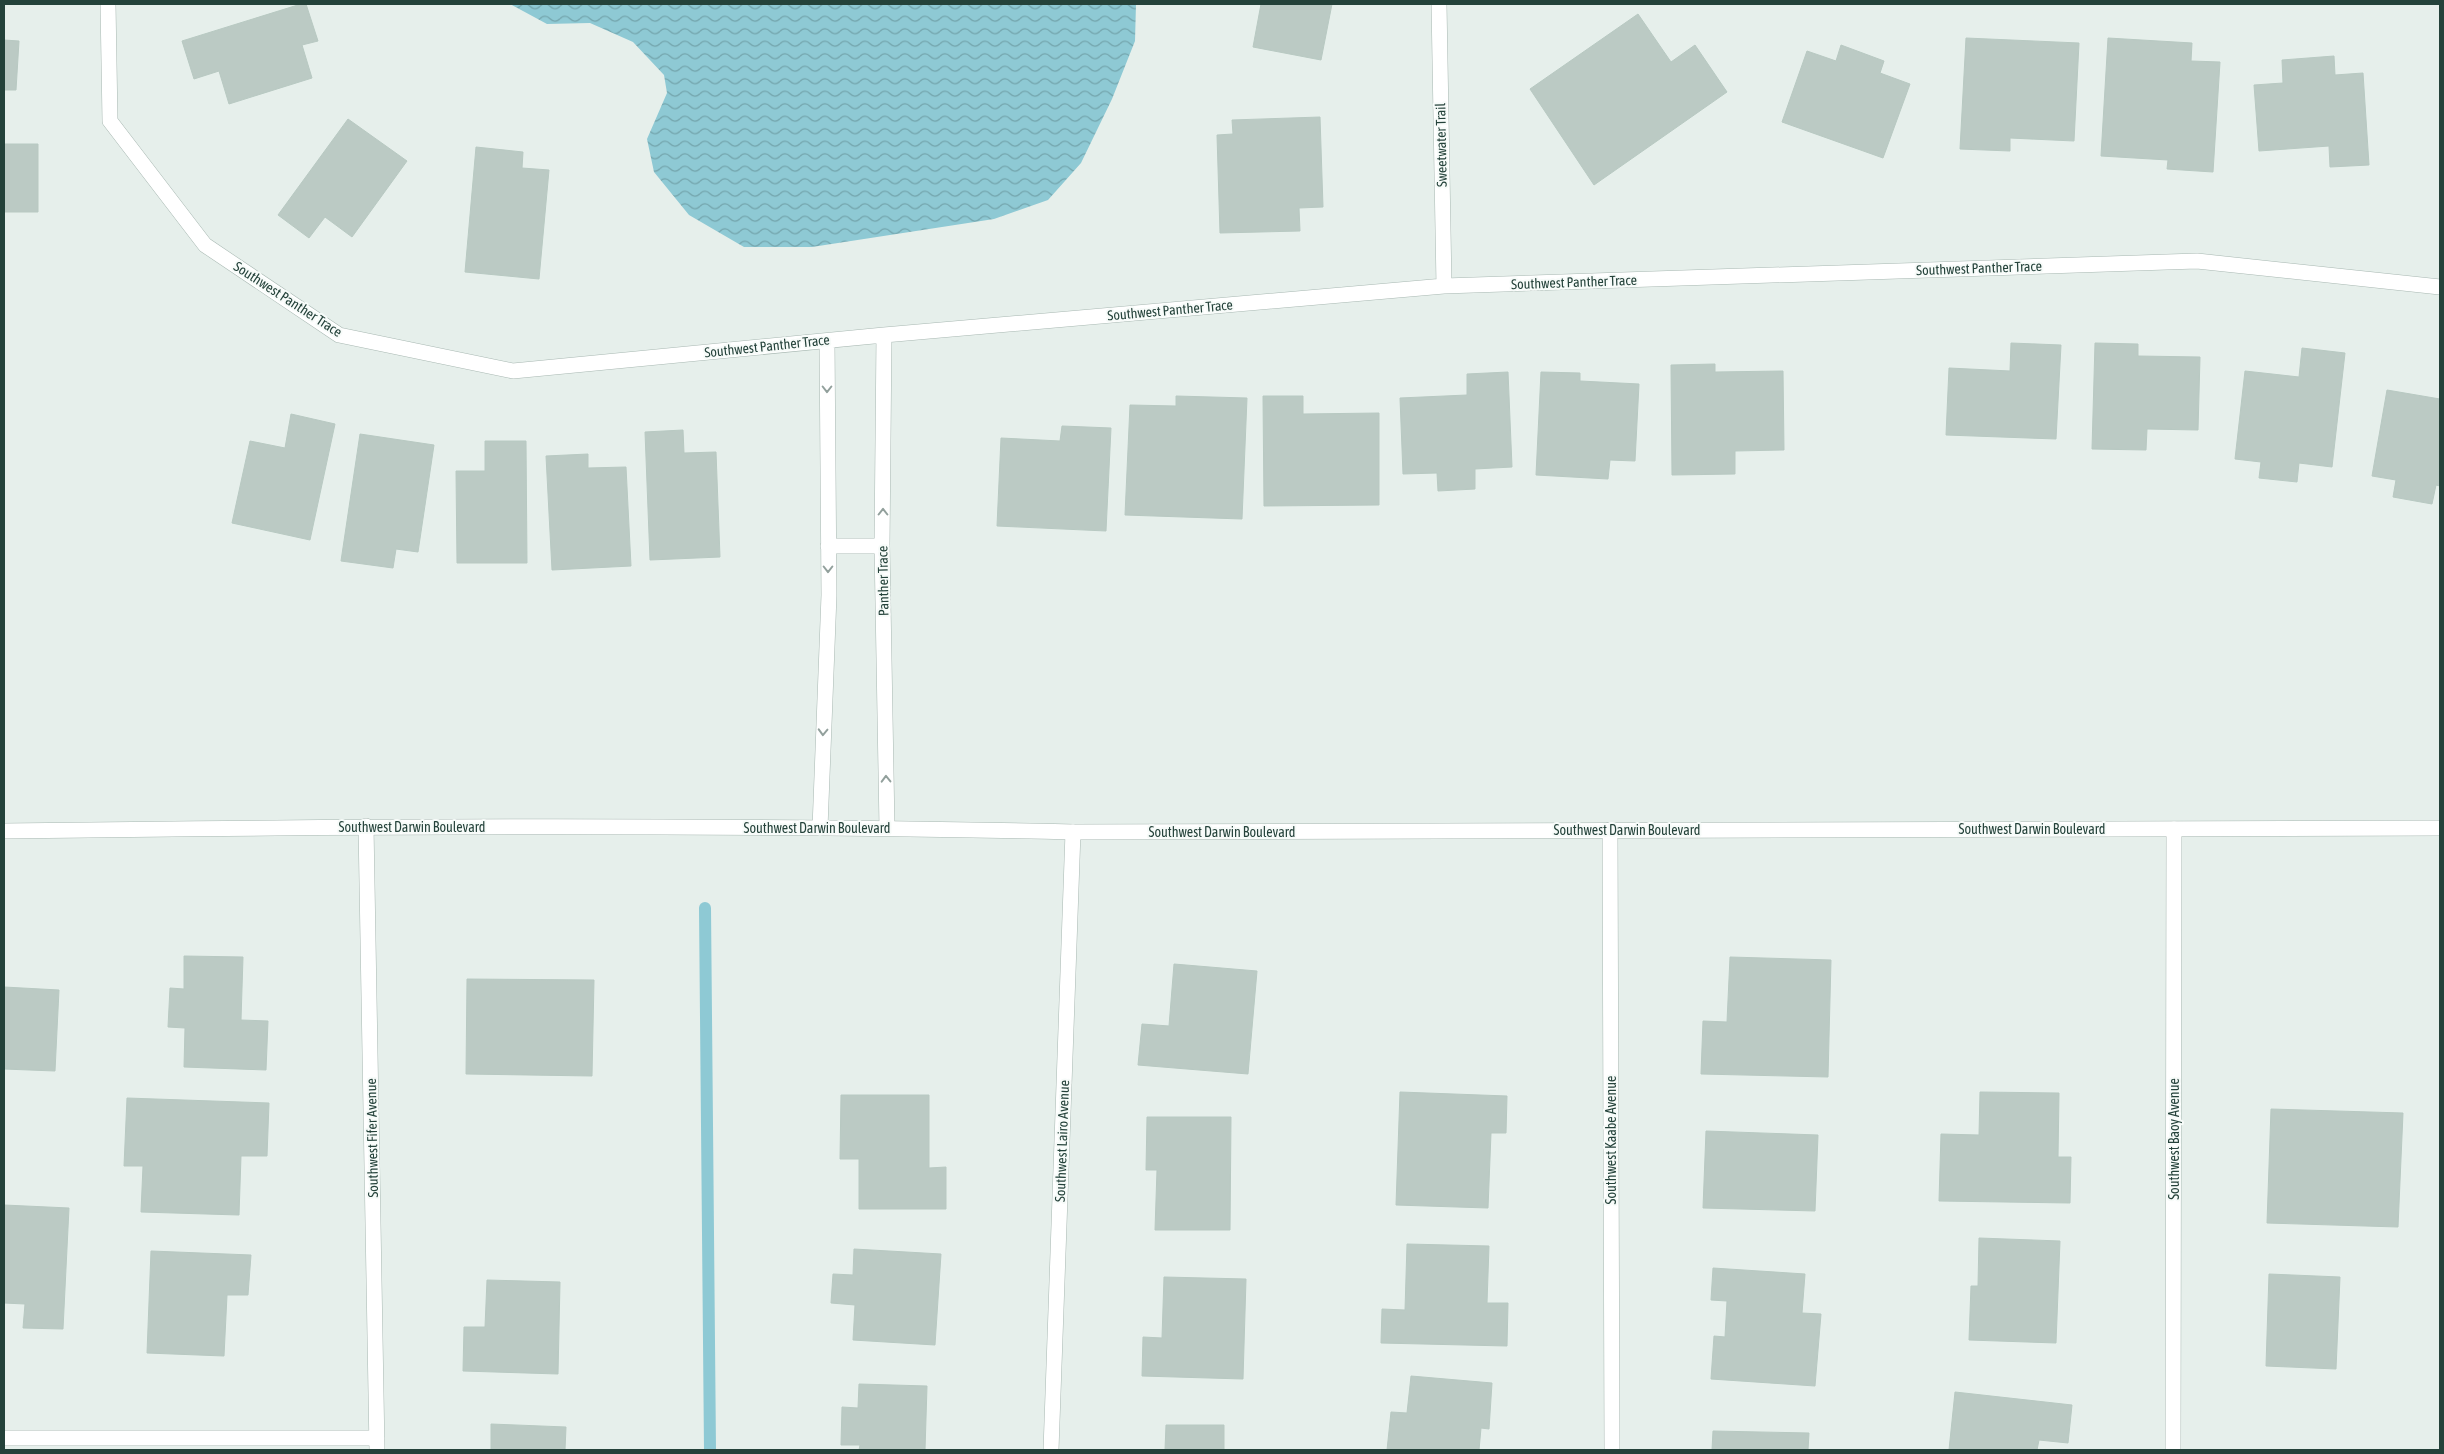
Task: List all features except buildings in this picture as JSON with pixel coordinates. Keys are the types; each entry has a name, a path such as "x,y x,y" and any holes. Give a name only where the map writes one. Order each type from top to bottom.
{"street":[{"name":"Southwest Panther Trace","path":"108,4 110,121 205,245 339,335 513,371 827,340 1444,286 2197,261 2440,287"},
{"name":"Sweetwater Trail","path":"1439,4 1444,286"},
{"name":"Panther Trace","path":"884,335 882,546 887,828"},
{"path":"820,828 828,546 827,340"},
{"path":"828,546 882,546"},
{"name":"Southwest Darwin Boulevard","path":"4,831 366,826 887,828 1073,832 2440,828"},
{"name":"Southwest Fifer Avenue","path":"366,826 377,1444"},
{"name":"Southwest Baoy Avenue","path":"2173,1450 2174,828"},
{"name":"Southwest Kaabe Avenue","path":"1610,830 1612,1450"},
{"name":"Southwest Lairo Avenue","path":"1051,1450 1073,832"},
{"path":"4,1438 377,1444"}],"water":[{"path":"510,4 1136,4 1135,41 1112,99 1081,163 1048,200 994,219 812,247 744,247 689,215 654,172 647,139 667,93 664,75 633,42 590,23 547,24"}],"waterway":[{"path":"705,908 710,1450"}]}
